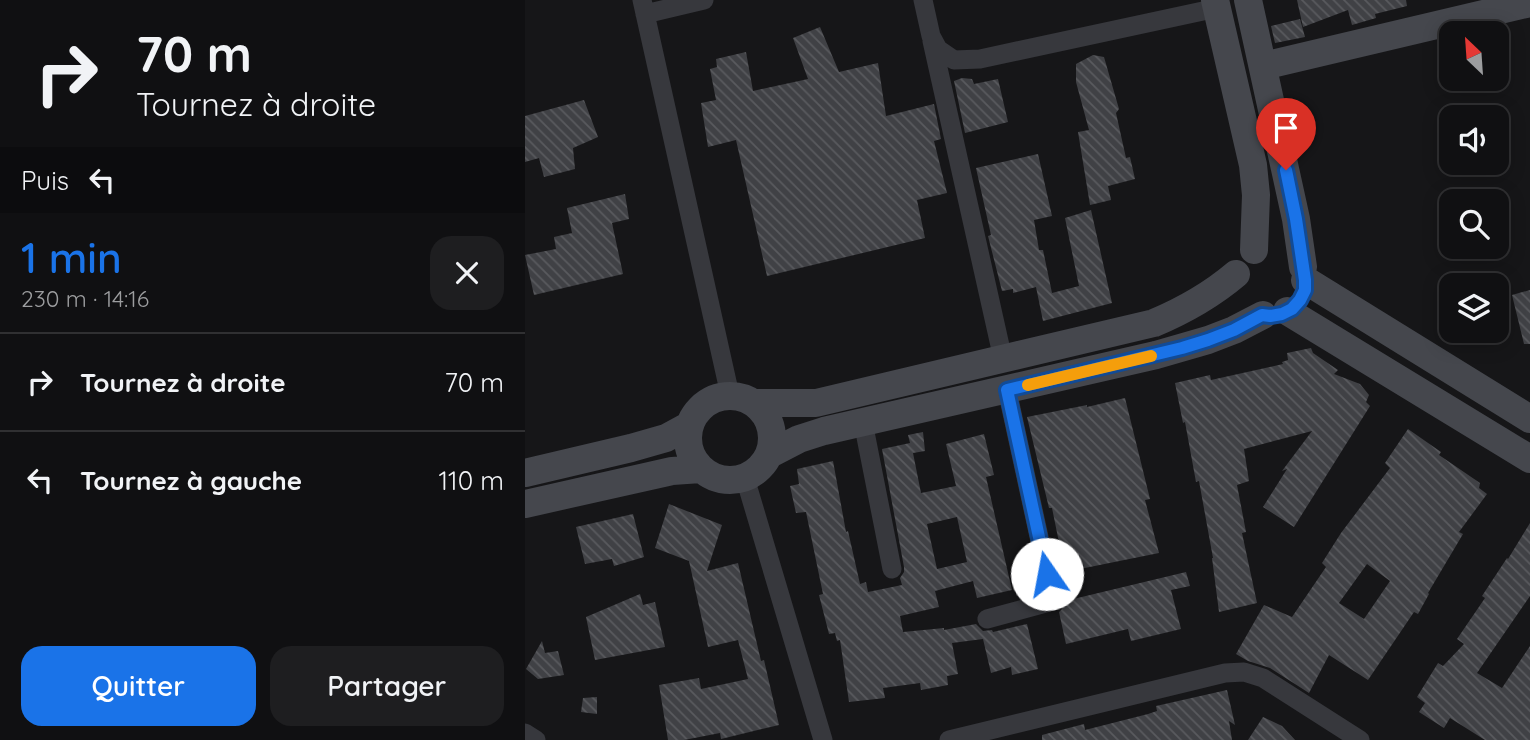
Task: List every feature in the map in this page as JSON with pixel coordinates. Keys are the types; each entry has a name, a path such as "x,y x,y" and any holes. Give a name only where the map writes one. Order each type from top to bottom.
{"main road":[{"path":"770,454 799,439 824,431 1156,355 1208,340 1300,300 1305,290 1296,219 1248,0"},
{"path":"1263,66 1530,3"},
{"path":"1216,4 1253,165 1256,195 1254,250"},
{"path":"1530,419 1304,273 1297,257 1287,250 1265,246 1244,257 1238,267 1236,290 1248,309 1275,313 1530,459"},
{"path":"743,399 765,414 773,440 770,454 760,468 745,478 722,480 701,469 689,449 688,437 696,413 716,398 743,399 816,402 1154,323 1181,312 1214,293 1236,274"},
{"path":"525,473 666,438 690,425"},
{"path":"525,504 672,471 701,469"}],"street":[{"path":"704,0 644,7 743,399"},
{"path":"923,0 1003,359"},
{"path":"931,36 938,49 954,60 980,59 1216,4"},
{"path":"987,619 1053,601 1007,390"},
{"path":"863,422 892,569"},
{"path":"745,478 823,740"},
{"path":"949,740 1224,673 1244,671 1263,678 1360,740"},
{"path":"525,733 536,740"}],"building":[{"path":"1297,0 1406,0 1407,6 1375,14 1376,18 1352,25 1348,10 1303,27"},
{"path":"1300,19 1305,37 1275,43 1271,26"},
{"path":"820,27 839,72 878,63 886,116 934,104 941,139 934,141 947,193 917,200 925,238 767,276 736,140 708,147 701,103 716,100 710,69 717,67 716,59 746,52 753,91 808,79 793,38"},
{"path":"1093,55 1104,57 1119,109 1116,113 1126,158 1130,157 1135,179 1108,186 1111,200 1090,205 1078,132 1089,130 1076,82 1076,64"},
{"path":"972,79 974,84 998,79 1008,122 965,133 954,81"},
{"path":"584,100 598,137 573,148 575,169 544,177 539,158 525,162 525,116"},
{"path":"1038,154 1052,216 1034,220 1039,250 1043,250 1052,293 1079,286 1065,218 1091,210 1112,303 1043,321 1036,287 1013,293 1013,289 1002,291 988,236 991,235 976,168"},
{"path":"625,194 629,219 612,223 623,274 534,295 525,255 556,249 554,237 572,233 567,208"},
{"path":"1530,290 1530,344 1524,344 1512,295"},
{"path":"1311,348 1313,353 1338,370 1334,374 1360,384 1369,395 1366,402 1370,406 1294,527 1263,507 1287,469 1282,471 1312,431 1244,449 1249,481 1237,485 1246,532 1242,533 1257,603 1219,612 1213,558 1199,481 1196,482 1175,383 1210,375 1211,380 1283,364 1282,362 1288,360 1287,353"},
{"path":"1125,398 1150,499 1145,500 1159,553 1065,572 1052,508 1049,508 1027,417"},
{"path":"1408,429 1441,452 1439,455 1480,483 1479,488 1487,494 1459,532 1463,534 1418,614 1414,612 1368,680 1329,655 1309,693 1270,668 1236,654 1264,605 1292,617 1326,567 1322,563 1341,533 1390,468 1385,463","holes":["1367,564 1390,581 1364,619 1339,603"]},
{"path":"923,432 925,451 913,453 921,493 956,486 946,444 984,434 994,475 986,477 1012,590 977,598 973,581 935,591 939,607 900,616 903,632 944,630 976,624 983,631 993,632 1027,624 1038,669 1012,675 1011,667 991,673 983,639 952,643 958,674 947,676 948,685 921,690 920,683 883,688 885,698 849,702 840,640 837,641 835,633 829,634 819,595 823,594 806,512 796,513 790,486 799,484 797,469 833,461 846,532 848,531 860,584 866,582 868,592 902,585 900,578 904,567 882,449 910,443 908,435","holes":["957,517 967,562 937,569 927,524"]},
{"path":"669,504 722,525 707,571 738,563 779,725 721,739 720,733 684,740 668,740 659,685 699,678 701,689 748,679 738,640 708,647 689,561 655,548"},
{"path":"633,514 644,557 614,566 612,559 585,564 576,527"},
{"path":"1530,523 1530,596 1477,673 1502,688 1530,646 1530,740 1485,740 1450,718 1444,728 1419,712 1425,703 1417,697 1438,663 1443,666 1464,644 1457,639"},
{"path":"1186,572 1190,586 1171,590 1181,629 1131,641 1128,629 1066,644 1059,612 1065,601"},
{"path":"640,594 643,605 655,602 665,647 595,660 586,617"},
{"path":"542,641 545,653 558,651 564,675 538,679 526,669"},
{"path":"1227,690 1235,725 1229,721 1232,740 1042,740 1042,735 1084,724 1085,730 1157,711 1156,706"},
{"path":"597,697 597,714 581,712 583,698"},
{"path":"1263,717 1282,726 1295,740 1248,740"}],"slow traffic":[{"path":"1028,385 1151,356"}],"route":[{"path":"1047,574 1007,390 1156,355 1208,340 1262,315 1282,314 1292,309 1305,290 1305,280 1286,170"}]}
